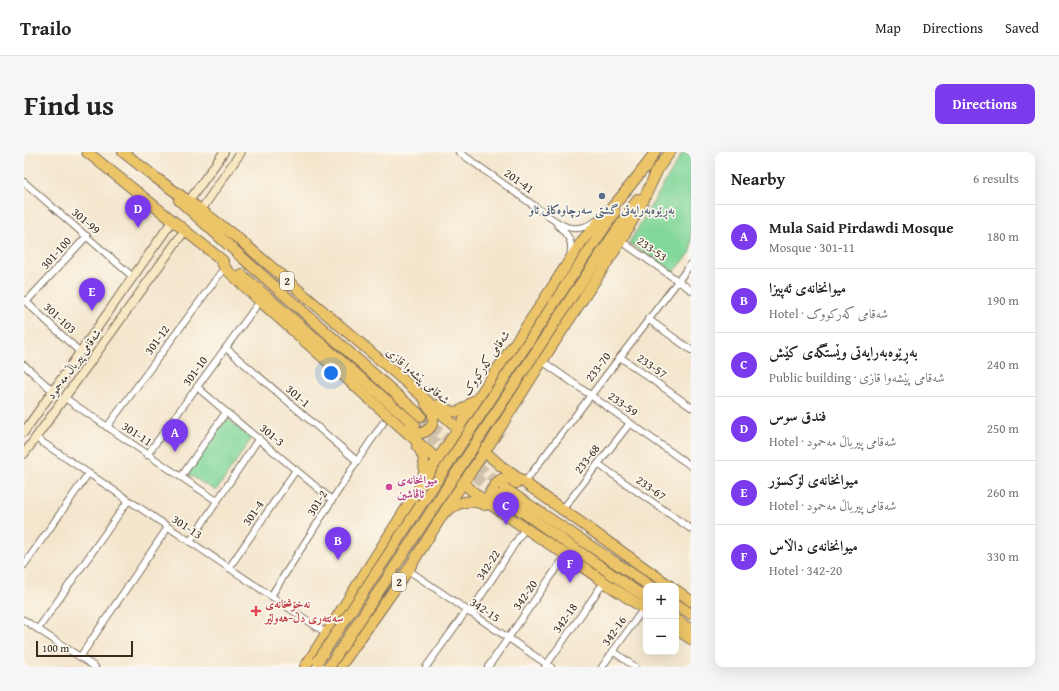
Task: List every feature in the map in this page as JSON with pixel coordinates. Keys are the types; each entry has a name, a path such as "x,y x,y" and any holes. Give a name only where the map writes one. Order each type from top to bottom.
{"highway":[{"name":"شەقامی پێشەوا قازی","path":"87,152 243,276 418,420 156,178"},
{"name":"شەقامی پێشەوا قازی","path":"124,152 156,178 240,240 445,417 459,434 482,452"},
{"name":"شەقامی کەرکووک","path":"316,664 655,152"},
{"path":"329,667 462,456 670,152"},
{"name":"شەقامی کەرکووک","path":"459,434 482,392 582,241 622,197 648,163"},
{"path":"463,478 493,439 542,360 621,241 642,203 658,169"},
{"name":"شەقامی پێشەوا قازی","path":"219,258 226,269 386,420 404,431 440,459 463,478 482,499 604,582 643,604"},
{"path":"494,375 484,394 486,406 498,414 507,412 513,406"},
{"path":"414,390 447,410 453,412 466,408 482,392"},
{"path":"386,420 412,433 422,433 429,428 433,419 432,412 414,390"},
{"path":"404,431 420,449 424,456 425,466 423,482"},
{"path":"459,434 462,456"},
{"path":"305,667 423,482 459,434"},
{"path":"493,439 491,444 493,457 501,466"},
{"path":"440,459 482,452"},
{"path":"482,452 490,460 501,466 666,583"},
{"name":"2","path":"340,667 408,570 455,495 463,478 462,456"},
{"path":"510,518 492,502 490,498 490,494 498,481 503,478 509,478 530,492 559,508"},
{"path":"643,603 501,492 645,583"},
{"path":"404,511 409,504 416,499 426,497 432,500 437,505 439,511 438,522 434,529"},
{"path":"442,516 457,504 471,501 478,502 500,512"},
{"path":"679,592 691,601"},
{"path":"679,606 691,614"},
{"path":"679,621 691,630"},
{"path":"679,631 691,639"}],"main road":[{"path":"189,201 225,152 232,157 239,155"},
{"path":"201,210 239,155"},
{"name":"شەقامی پیرباڵ مەحمود","path":"25,430 173,220"},
{"name":"شەقامی پیرباڵ مەحمود","path":"24,454 185,230"},
{"path":"154,248 166,257"}],"street":[{"name":"201-41","path":"459,152 558,223 567,227 584,227 592,224 608,212"},
{"name":"301-99","path":"25,185 87,236 133,277"},
{"name":"201-41","path":"547,215 571,241 571,250 566,265"},
{"name":"301-100","path":"25,301 87,236"},
{"name":"233-53","path":"621,241 691,290"},
{"name":"233-70","path":"524,483 691,264"},
{"name":"301-12","path":"107,427 225,267"},
{"name":"301-103","path":"25,301 80,352"},
{"name":"301-10","path":"148,454 260,301"},
{"path":"648,319 691,350"},
{"name":"301-1","path":"226,348 357,460"},
{"name":"233-57","path":"620,357 691,407"},
{"name":"233-59","path":"542,360 691,466"},
{"path":"24,365 53,391"},
{"name":"301-3","path":"197,386 332,500"},
{"name":"301-11","path":"65,398 217,500"},
{"path":"181,477 226,412"},
{"name":"301-2","path":"271,596 357,460 386,420"},
{"name":"233-68","path":"559,508 598,464 630,423"},
{"name":"301-13","path":"36,438 326,633"},
{"path":"190,542 258,438"},
{"name":"233-67","path":"598,464 691,529"},
{"name":"301-4","path":"229,568 296,470"},
{"path":"24,565 88,474"},
{"path":"38,629 128,501"},
{"path":"80,657 168,527"},
{"name":"342-22","path":"426,667 468,612 525,528"},
{"name":"342-20","path":"488,667 566,555"},
{"name":"342-15","path":"408,570 547,666"},
{"name":"342-18","path":"547,666 604,582"},
{"name":"342-16","path":"602,667 643,608"},
{"path":"24,620 95,667"},
{"path":"613,652 635,667"}],"green space":[{"path":"683,152 691,154 691,252 674,272 629,243"},
{"path":"227,418 251,439 216,491 188,474"}],"tunnel":[{"path":"421,416 504,488"},
{"path":"418,427 497,495"}],"place":[{"name":"بەڕێوەبەرایەتی گشتی سەرچاوەکانی ئاو","path":"602,196"},
{"name":"فندق سوس","path":"138,228"},
{"name":"میوانخانەی لۆکسۆر","path":"92,311"},
{"name":"Mula Said Pirdawdi Mosque","path":"175,452"},
{"name":"میوانخانەی ئاڤاشین","path":"389,487"},
{"name":"بەڕێوەبەرایەتی وێستگەی کێش","path":"506,525"},
{"name":"میوانخانەی ئەپیزا","path":"338,560"},
{"name":"میوانخانەی داڵاس","path":"570,583"},
{"name":"نەخۆشخانەی سەنتەری دڵ-هەولێر","path":"256,611"}]}
